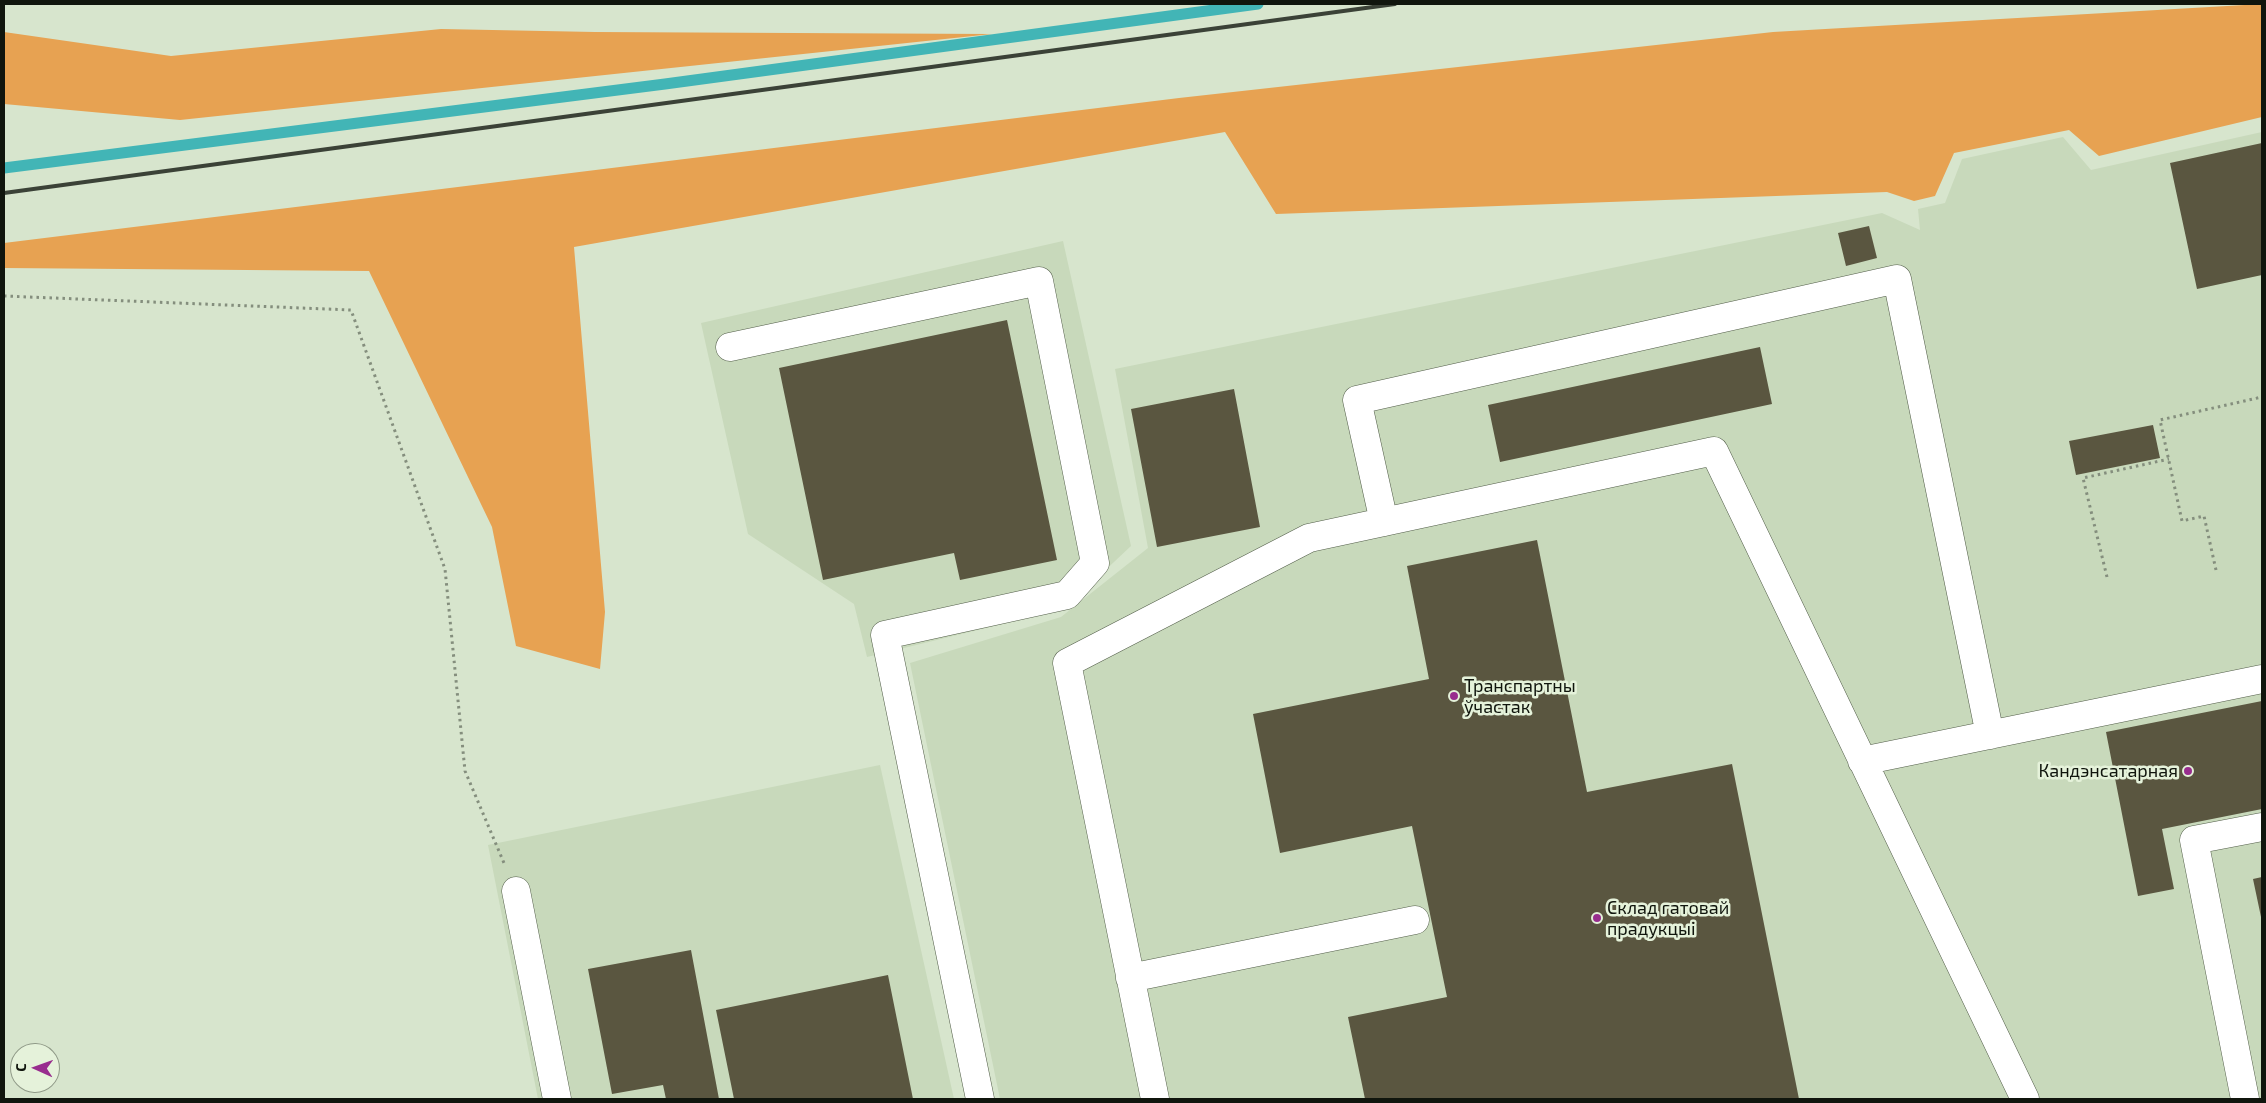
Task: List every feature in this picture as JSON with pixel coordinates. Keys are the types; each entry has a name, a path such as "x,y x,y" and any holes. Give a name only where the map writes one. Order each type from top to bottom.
{"lane":[{"path":"1384,522 1357,400 1897,278 1990,735"},
{"path":"730,347 1039,281 1095,563 1067,595 885,635 980,1099"},
{"path":"1155,1099 1067,663 1309,538 1714,451 2025,1099"},
{"path":"1862,761 2262,679"},
{"path":"2245,1099 2194,840 2262,827"},
{"path":"516,891 557,1099"},
{"path":"1130,978 1415,920"}],"path":[{"path":"4,296 351,310 445,569 466,771 516,891"},
{"path":"2216,570 2204,516 2182,521 2160,420 2262,397"},
{"path":"2107,577 2083,478 2169,459"}],"shaded area":[{"path":"2262,4 2262,117 2099,156 2069,130 1954,153 1935,196 1914,201 1887,192 1276,214 1225,132 574,247 605,612 600,669 516,646 492,527 369,271 4,268 4,243 1179,98 1773,32"},
{"path":"441,29 595,32 992,34 180,120 4,104 4,32 171,56"},
{"path":"2262,132 2262,1099 1000,1099 910,663 1061,617 1148,548 1115,369 1882,213 1920,230 1918,209 1945,203 1962,159 2063,137 2091,170"},
{"path":"1063,241 1131,546 1064,609 867,657 854,604 748,534 701,323"},
{"path":"880,765 954,1099 538,1099 488,845"}],"building":[{"path":"2262,143 2262,275 2197,289 2170,163"},
{"path":"1869,226 1877,258 1846,266 1838,233"},
{"path":"1007,320 1057,560 960,580 954,553 823,580 779,368"},
{"path":"1760,347 1772,404 1500,462 1488,405"},
{"path":"1234,389 1260,527 1157,547 1131,409"},
{"path":"2153,425 2160,458 2076,475 2069,441"},
{"name":"Склад гатовай прадукцыі","path":"1537,540 1587,792 1732,764 1799,1099 1365,1099 1348,1017 1447,997 1412,826 1280,853 1253,714 1429,679 1407,566"},
{"name":"Кандэнсатарная","path":"2262,701 2262,809 2162,829 2174,889 2138,896 2106,732"},
{"path":"2262,877 2262,917 2261,917 2253,879"},
{"path":"691,950 719,1099 666,1099 663,1085 612,1094 588,969"},
{"path":"888,975 913,1099 734,1099 716,1010"}],"waterway":[{"path":"4,168 665,84 1258,4"}],"railway":[{"path":"4,193 1395,4"}],"place":[{"name":"Транспартны ўчастак","path":"1454,696"},
{"name":"Кандэнсатарная","path":"2188,771"},
{"name":"Склад гатовай прадукцыі","path":"1597,918"}]}
